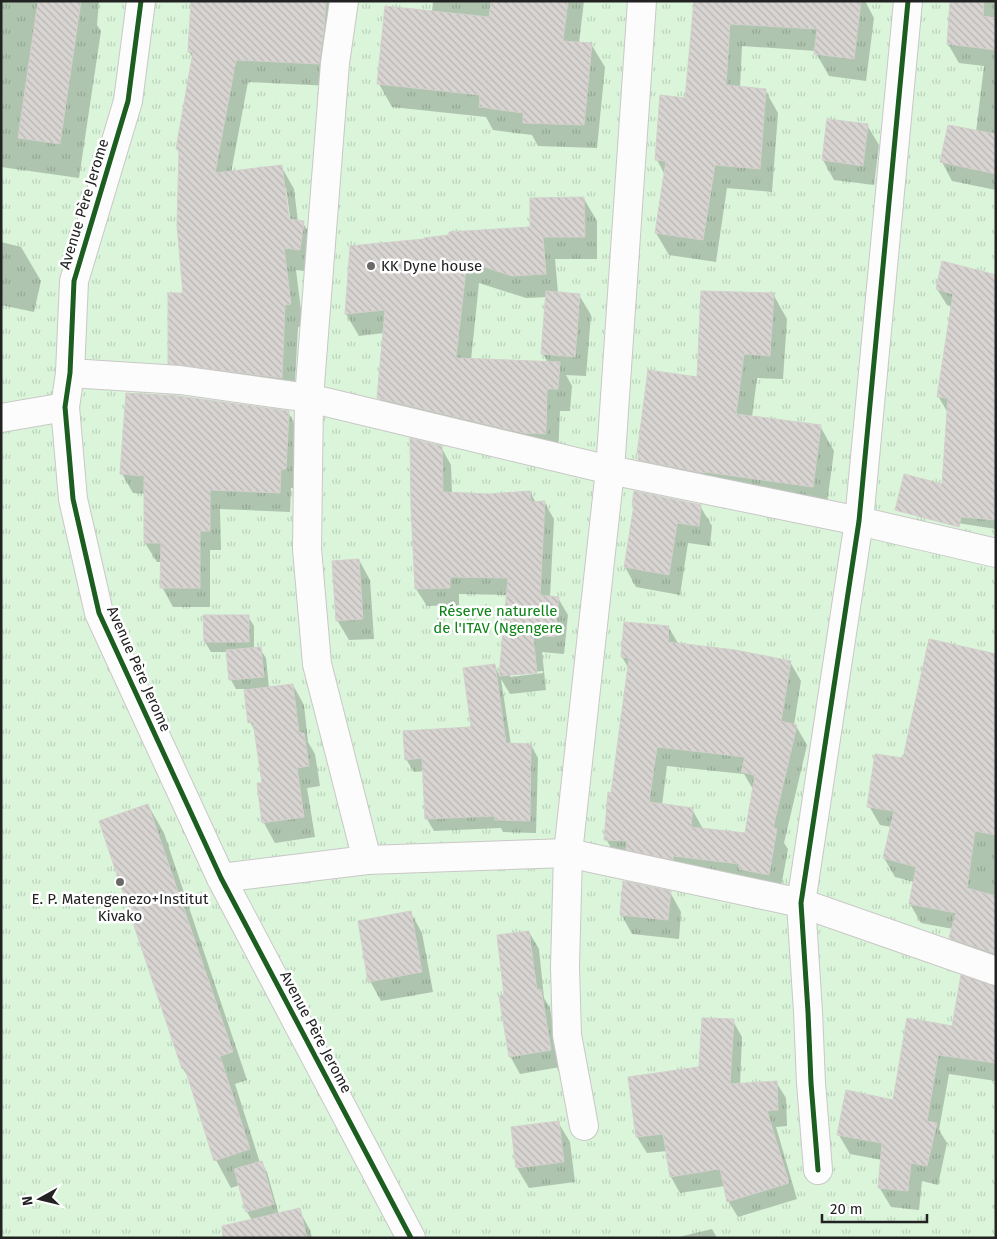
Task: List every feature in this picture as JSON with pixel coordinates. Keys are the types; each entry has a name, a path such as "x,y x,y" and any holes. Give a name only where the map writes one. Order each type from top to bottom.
{"street":[{"name":"Avenue Père Jerome","path":"141,1 128,100 74,281 70,373 65,407 73,499 99,613 221,878 411,1238"},
{"path":"344,1 335,63 309,398 307,549 317,664 367,860"},
{"path":"584,1126 567,1035 565,967 568,853 610,470 642,1"},
{"path":"818,1170 801,903 859,521 908,1"},
{"path":"70,373 180,380 309,398 610,470 859,521 996,553"},
{"path":"1,418 65,407"},
{"path":"221,878 367,860 568,853 801,903 996,971"}],"green space":[{"name":"Réserve naturelle de l'ITAV (Ngengere","path":"1,1 996,1 996,1238 1,1238"}],"building":[{"path":"38,1 81,1 60,144 18,138"},
{"path":"191,1 326,1 319,64 236,60 215,173 282,165 289,219 304,221 300,250 284,248 291,304 285,305 282,378 168,364 168,293 183,293 177,226 179,150 176,149 193,52 188,52"},
{"path":"491,1 568,1 563,41 592,43 584,125 523,123 523,113 479,107 480,95 377,84 385,6 489,17"},
{"path":"694,1 861,1 854,59 814,54 817,29 730,24 726,85 766,89 760,169 715,165 703,240 655,233 666,161 655,160 660,95 685,98"},
{"path":"950,1 984,1 983,16 996,18 996,50 947,44"},
{"path":"827,119 868,124 863,166 822,160"},
{"path":"948,125 996,134 996,174 940,162"},
{"path":"584,197 585,237 543,237 546,274 512,276 467,261 456,358 560,362 558,389 547,389 546,434 523,433 377,398 385,310 345,314 350,246 424,239 449,235 449,232 530,227 530,198"},
{"path":"942,261 996,275 996,520 961,517 959,527 895,510 904,474 942,484 948,398 937,397 953,294 936,289"},
{"path":"546,291 580,294 575,357 541,354"},
{"path":"701,291 774,293 770,356 744,354 736,414 821,425 813,487 704,473 638,460 639,454 637,454 648,370 697,377"},
{"path":"126,393 178,396 289,411 286,469 281,469 280,493 210,490 210,531 200,531 200,588 160,588 161,543 144,543 144,476 120,474"},
{"path":"410,438 442,446 443,492 489,494 530,491 531,502 545,501 540,595 559,597 555,637 533,635 537,673 499,676 508,578 450,577 450,588 415,589"},
{"path":"634,491 701,505 699,526 677,523 669,575 624,567 634,505 632,505"},
{"path":"359,559 363,619 336,621 332,561"},
{"path":"203,615 249,615 249,642 204,642"},
{"path":"624,622 669,626 668,642 735,650 791,661 781,721 797,725 773,828 777,829 769,875 739,869 739,864 673,856 673,860 626,850 627,841 604,840 608,792 611,793 629,658 621,657","holes":["657,747 745,757 741,772 755,775 745,833 691,827 693,808 649,802"]},
{"path":"929,639 996,654 996,835 975,831 967,888 996,896 996,954 949,938 956,913 909,904 916,867 883,858 894,811 867,807 875,754 903,758"},
{"path":"261,647 264,677 229,680 226,650"},
{"path":"495,664 506,743 531,744 530,821 495,820 495,816 425,819 422,758 405,760 403,731 471,727 463,668"},
{"path":"293,684 299,733 304,733 309,766 297,768 304,817 262,823 257,783 262,783 253,722 248,723 244,690"},
{"path":"148,804 233,1052 220,1056 250,1149 214,1161 185,1068 182,1069 99,821"},
{"path":"623,881 671,891 668,920 620,915"},
{"path":"411,911 422,972 368,982 358,921"},
{"path":"529,931 537,990 541,989 551,1050 509,1057 499,996 504,995 497,935"},
{"path":"961,975 996,986 996,1063 938,1055 927,1121 937,1123 927,1166 911,1163 908,1191 878,1188 882,1143 837,1135 846,1090 893,1100 907,1018 952,1026"},
{"path":"702,1018 734,1019 730,1084 777,1081 778,1110 767,1111 789,1183 727,1202 720,1169 670,1177 663,1134 636,1137 628,1077 699,1067"},
{"path":"559,1121 564,1162 516,1168 511,1127"},
{"path":"262,1161 274,1204 246,1212 234,1169"},
{"path":"300,1208 307,1238 223,1238 222,1226"}],"cycle path":[{"path":"141,1 128,101 74,281 70,373 65,407 73,499 99,613 221,878 411,1238"},
{"path":"818,1170 801,903 859,521 908,1"}],"place":[{"name":"KK Dyne house","path":"371,266"},
{"name":"E. P. Matengenezo+Institut Kivako","path":"120,882"}]}
